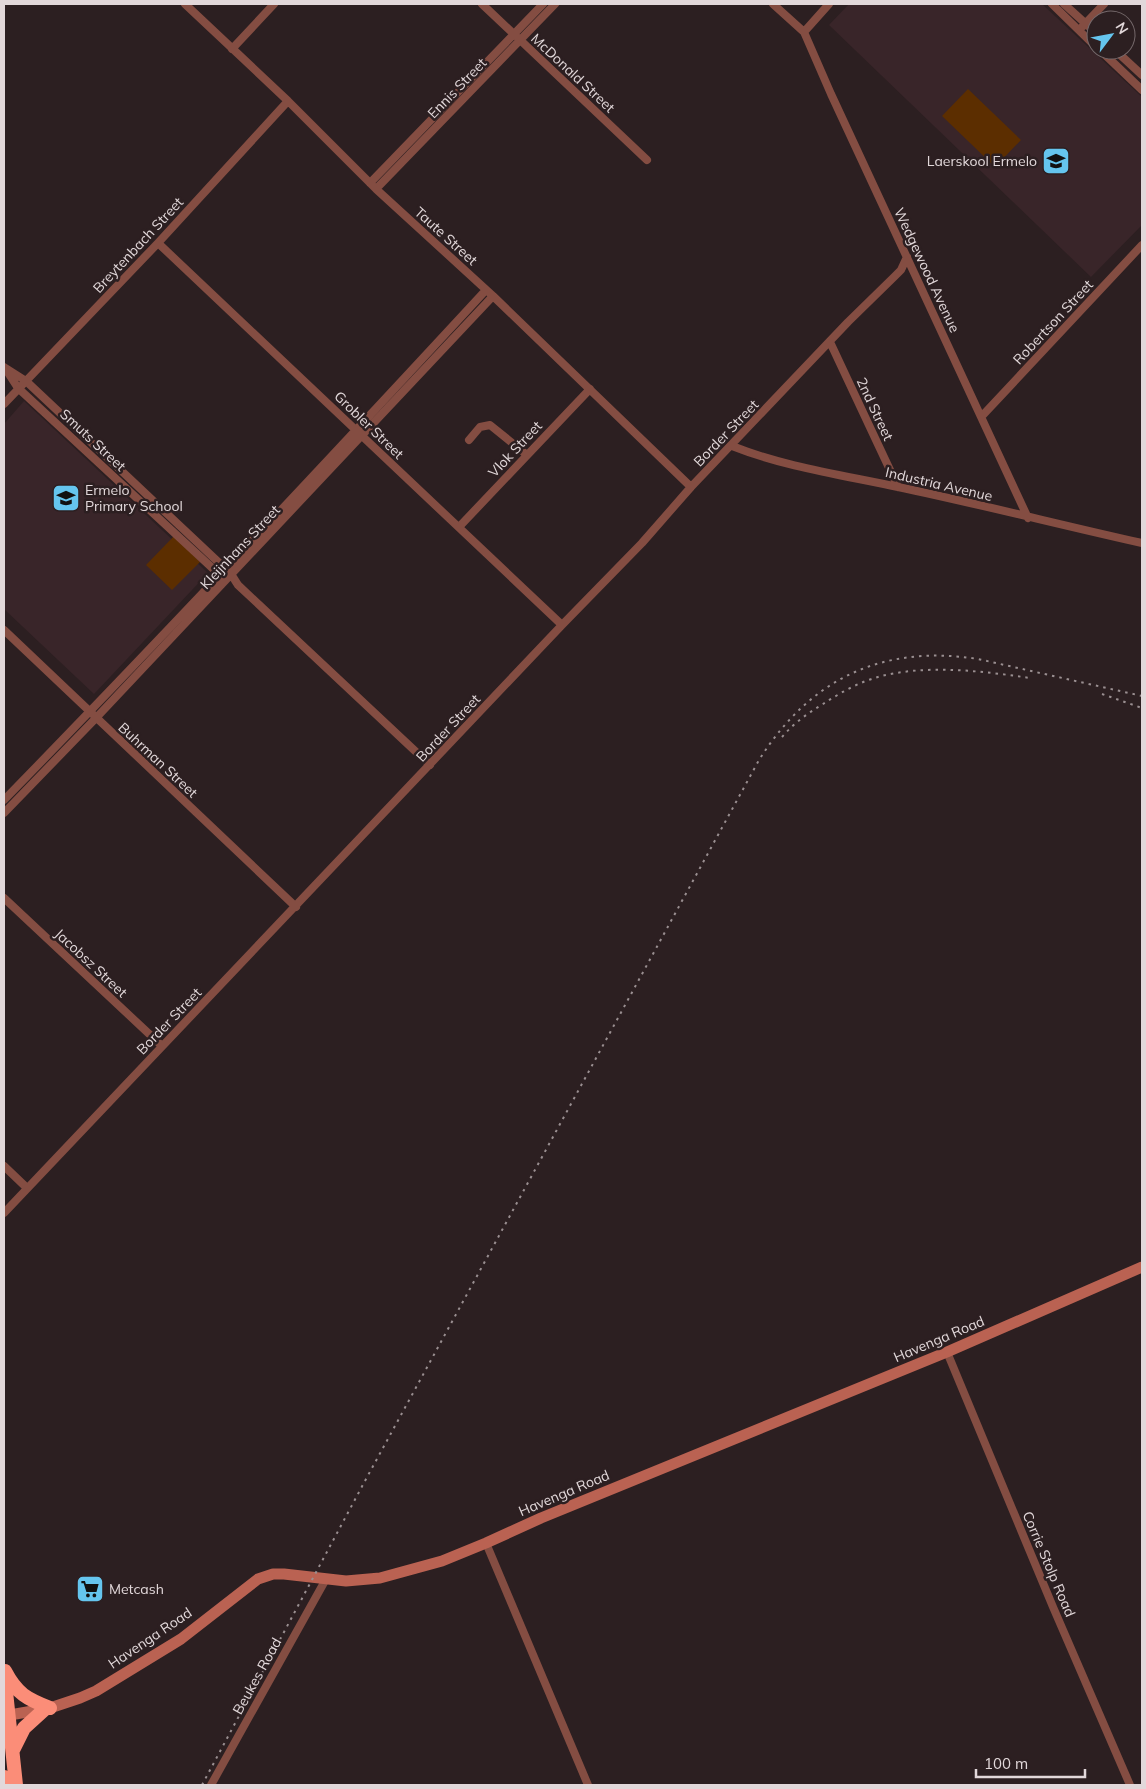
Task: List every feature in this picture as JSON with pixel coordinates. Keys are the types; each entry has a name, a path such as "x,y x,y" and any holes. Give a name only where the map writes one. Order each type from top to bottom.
{"highway":[{"path":"4,1668 11,1683 20,1693 48,1708 24,1728 12,1751"},
{"path":"4,1673 6,1716 16,1785"},
{"path":"4,1777 5,1785"}],"street":[{"name":"Taute Street","path":"185,4 288,101 373,186 493,296 691,487"},
{"path":"232,48 274,4"},
{"name":"McDonald Street","path":"482,4 647,160"},
{"name":"Ennis Street","path":"373,186 542,4"},
{"name":"Ennis Street","path":"373,186 555,4"},
{"path":"773,4 804,32 829,4"},
{"path":"1052,4 1086,37"},
{"path":"1064,4 1086,24 1080,31"},
{"name":"Wedgewood Avenue","path":"804,32 1028,518"},
{"path":"1110,60 1142,90"},
{"path":"1125,60 1142,76"},
{"name":"Breytenbach Street","path":"4,404 158,243 288,101"},
{"name":"Grobler Street","path":"158,243 562,625"},
{"name":"Robertson Street","path":"982,416 1142,245"},
{"name":"Border Street","path":"4,1213 642,543 691,487 901,270 907,258"},
{"name":"Kleijnhans Street","path":"359,433 486,290"},
{"name":"Kleijnhans Street","path":"4,813 225,574 493,296"},
{"name":"2nd Street","path":"830,342 898,487"},
{"name":"Smuts Street","path":"4,367 26,381 225,574"},
{"name":"Smuts Street","path":"4,367 18,388 238,585 430,765"},
{"name":"Vlok Street","path":"459,527 590,389"},
{"path":"469,440 480,427 490,425 527,455"},
{"name":"Industria Avenue","path":"732,446 750,453 812,470 898,487 1142,544"},
{"name":"Buhrman Street","path":"4,630 296,907"},
{"name":"Kleijnhans Street","path":"4,800 93,715"},
{"name":"Jacobsz Street","path":"4,898 162,1046"},
{"path":"4,1166 26,1188"},
{"name":"Havenga Road","path":"6,1716 48,1708 96,1691 181,1639 258,1579 273,1574 346,1581 380,1578 442,1561 486,1544 548,1515 947,1352 1142,1267"},
{"name":"Corrie Stolp Road","path":"947,1352 1130,1785"},
{"path":"486,1544 588,1785"},
{"name":"Beukes Road","path":"211,1785 326,1579"}],"shaded area":[{"name":"Laerskool Ermelo","path":"849,4 1042,4 1086,45 1086,60 1102,60 1142,97 1142,225 1091,277 829,25"},
{"path":"968,89 1021,140 995,167 942,116"},
{"name":"Ermelo Primary School","path":"24,401 208,573 94,694 4,609 4,424"},
{"path":"174,536 200,562 172,590 146,565"}],"railway":[{"path":"202,1785 366,1479 759,760 779,732 801,708 825,688 852,674 880,663 910,657 943,656 978,659 1142,696"},
{"path":"782,737 801,719 829,700 857,685 878,677 915,671 954,670 1030,678"},
{"path":"1102,694 1142,708"}],"place":[{"name":"Laerskool Ermelo","path":"1056,161"},
{"name":"Ermelo Primary School","path":"66,498"},
{"name":"Metcash","path":"90,1589"}]}
